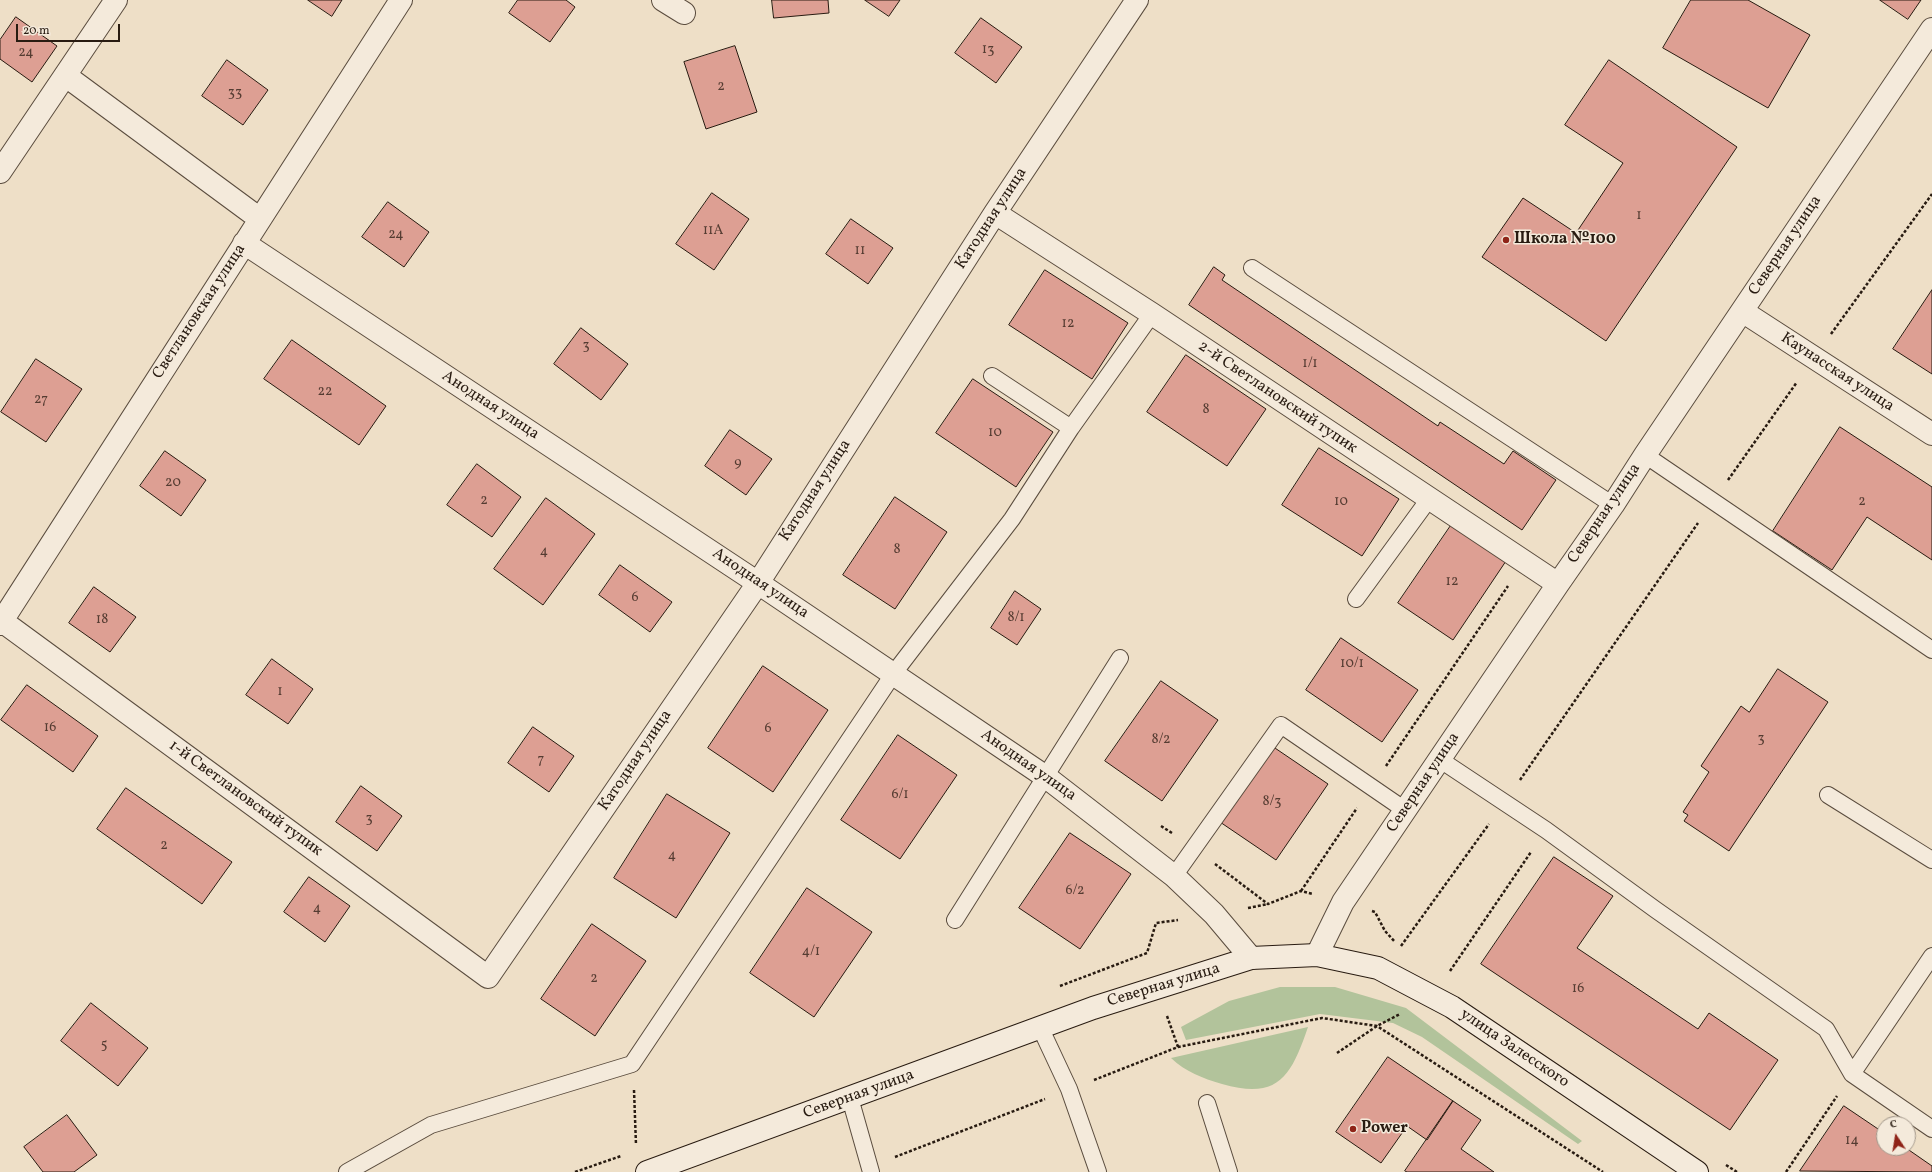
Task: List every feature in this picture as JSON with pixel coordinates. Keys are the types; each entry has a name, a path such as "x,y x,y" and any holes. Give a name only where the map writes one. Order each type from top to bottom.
{"street":[{"path":"0,172 116,0"},
{"name":"Светлановская улица","path":"1,623 244,243 402,0"},
{"path":"663,0 684,13"},
{"name":"Катодная улица","path":"488,977 758,583 995,213 1137,0"},
{"name":"Северная улица","path":"647,1172 1093,1008 1251,958 1316,955 1343,902 1613,505 1645,455 1932,29"},
{"path":"66,76 260,219"},
{"name":"2-й Светлановский тупик","path":"995,213 1152,314 1429,500 1558,584"},
{"name":"Анодная улица","path":"244,243 894,673 1046,777 1174,876 1214,914 1251,958"},
{"name":"Каунасская улица","path":"1742,311 1932,434"},
{"name":"1-й Светлановский тупик","path":"1,623 488,977"},
{"name":"улица Залесского","path":"1316,955 1378,968 1452,1007 1697,1172"}],"lane":[{"path":"1252,268 1613,505"},
{"path":"347,1172 431,1125 632,1064 894,673 1012,519 1071,428 1152,314"},
{"path":"992,376 1071,428"},
{"path":"1645,455 1932,650"},
{"path":"1356,599 1429,500"},
{"path":"955,920 1120,658"},
{"path":"1174,876 1195,849 1281,725 1405,810"},
{"path":"1439,759 1546,830 1656,910 1826,1029 1852,1074 1932,1129"},
{"path":"1828,795 1932,860"},
{"path":"1852,1074 1932,956"},
{"path":"1040,1028 1070,1089 1098,1172"},
{"path":"850,1098 870,1169"},
{"path":"1207,1103 1229,1172"}],"path":[{"path":"1302,891 1375,912 1385,931 1400,948 1505,802 1814,358 1932,194"},
{"path":"1058,987 1147,953 1156,923 1268,904 1302,891 1524,562"},
{"path":"1156,822 1195,849 1268,904"},
{"path":"1337,1053 1378,1026 1432,996 1546,830"},
{"path":"870,1169 1178,1047 1322,1018 1378,1026 1603,1172"},
{"path":"632,1064 636,1151"},
{"path":"1786,1172 1852,1074"},
{"path":"575,1172 623,1156"},
{"path":"1724,1163 1738,1172"}],"green space":[{"path":"1280,987 1335,987 1406,1008 1582,1141 1578,1144 1422,1037 1393,1023 1320,1014 1186,1040 1181,1027 1229,1001"},
{"path":"1308,1027 1302,1044 1288,1071 1280,1080 1269,1086 1257,1089 1241,1088 1208,1079 1182,1067 1171,1058"}],"building":[{"path":"308,0 342,0 332,16"},
{"path":"518,0 566,0 575,7 550,42 509,13"},
{"path":"772,0 828,0 829,13 774,18"},
{"path":"865,0 900,0 889,16"},
{"path":"1691,0 1748,0 1810,35 1768,108 1663,48"},
{"path":"1880,0 1921,0 1908,19"},
{"path":"16,17 57,46 32,82 0,59 0,40"},
{"path":"981,18 1022,47 996,83 955,53"},
{"path":"735,46 757,112 706,129 684,62"},
{"path":"227,60 268,90 243,125 202,96"},
{"path":"1609,60 1737,147 1606,341 1482,257 1523,198 1576,233 1623,163 1565,125"},
{"path":"712,193 749,219 714,270 676,244"},
{"path":"388,202 429,232 404,267 362,237"},
{"path":"851,219 893,248 868,284 826,254"},
{"path":"1214,267 1225,275 1222,280 1438,426 1440,422 1504,464 1513,451 1556,480 1522,530 1189,305"},
{"path":"1045,270 1128,323 1092,379 1009,325"},
{"path":"1932,290 1932,374 1893,349"},
{"path":"581,328 628,364 601,400 554,364"},
{"path":"292,340 386,406 359,445 264,379"},
{"path":"1186,355 1266,409 1227,466 1147,412"},
{"path":"36,359 82,389 46,442 1,412"},
{"path":"973,379 1053,432 1016,487 936,433"},
{"path":"1840,427 1932,487 1932,560 1867,517 1832,570 1773,531"},
{"path":"730,430 772,459 746,495 705,466"},
{"path":"1319,448 1399,499 1362,556 1282,505"},
{"path":"165,451 206,480 181,516 140,486"},
{"path":"477,464 521,497 492,537 447,505"},
{"path":"895,497 947,532 895,609 843,575"},
{"path":"546,498 595,534 543,605 494,569"},
{"path":"1452,524 1506,561 1453,640 1398,603"},
{"path":"620,565 672,602 650,632 599,595"},
{"path":"94,587 136,617 110,652 69,623"},
{"path":"1015,591 1041,609 1017,645 991,628"},
{"path":"1341,638 1418,690 1382,742 1306,690"},
{"path":"272,659 313,689 288,724 246,695"},
{"path":"763,666 828,710 773,792 708,748"},
{"path":"1778,669 1828,702 1729,851 1684,821 1688,815 1683,812 1709,772 1701,766 1741,706 1749,712"},
{"path":"1161,681 1218,720 1162,801 1105,761"},
{"path":"27,685 98,736 73,772 1,720"},
{"path":"533,727 574,756 549,792 508,763"},
{"path":"898,735 957,775 900,859 841,820"},
{"path":"1269,744 1328,784 1276,860 1217,820"},
{"path":"361,786 402,816 377,851 336,822"},
{"path":"126,788 232,862 202,904 97,829"},
{"path":"667,794 730,833 676,918 614,878"},
{"path":"1070,833 1131,874 1080,949 1019,908"},
{"path":"1554,857 1613,896 1577,948 1698,1029 1709,1013 1778,1060 1730,1130 1481,964"},
{"path":"309,877 350,906 325,942 284,912"},
{"path":"807,888 872,932 814,1017 750,973"},
{"path":"592,924 646,961 595,1036 541,999"},
{"path":"91,1003 148,1048 118,1086 61,1041"},
{"path":"1388,1057 1453,1101 1427,1140 1407,1126 1381,1163 1336,1132"},
{"path":"1453,1101 1481,1120 1461,1149 1494,1172 1405,1171"},
{"path":"1844,1106 1876,1128 1876,1156 1916,1155 1932,1166 1932,1172 1800,1171"},
{"path":"67,1115 97,1155 74,1172 43,1172 24,1147"}],"place":[{"name":"Школа №100","path":"1506,240"},
{"name":"Power","path":"1353,1129"}]}
